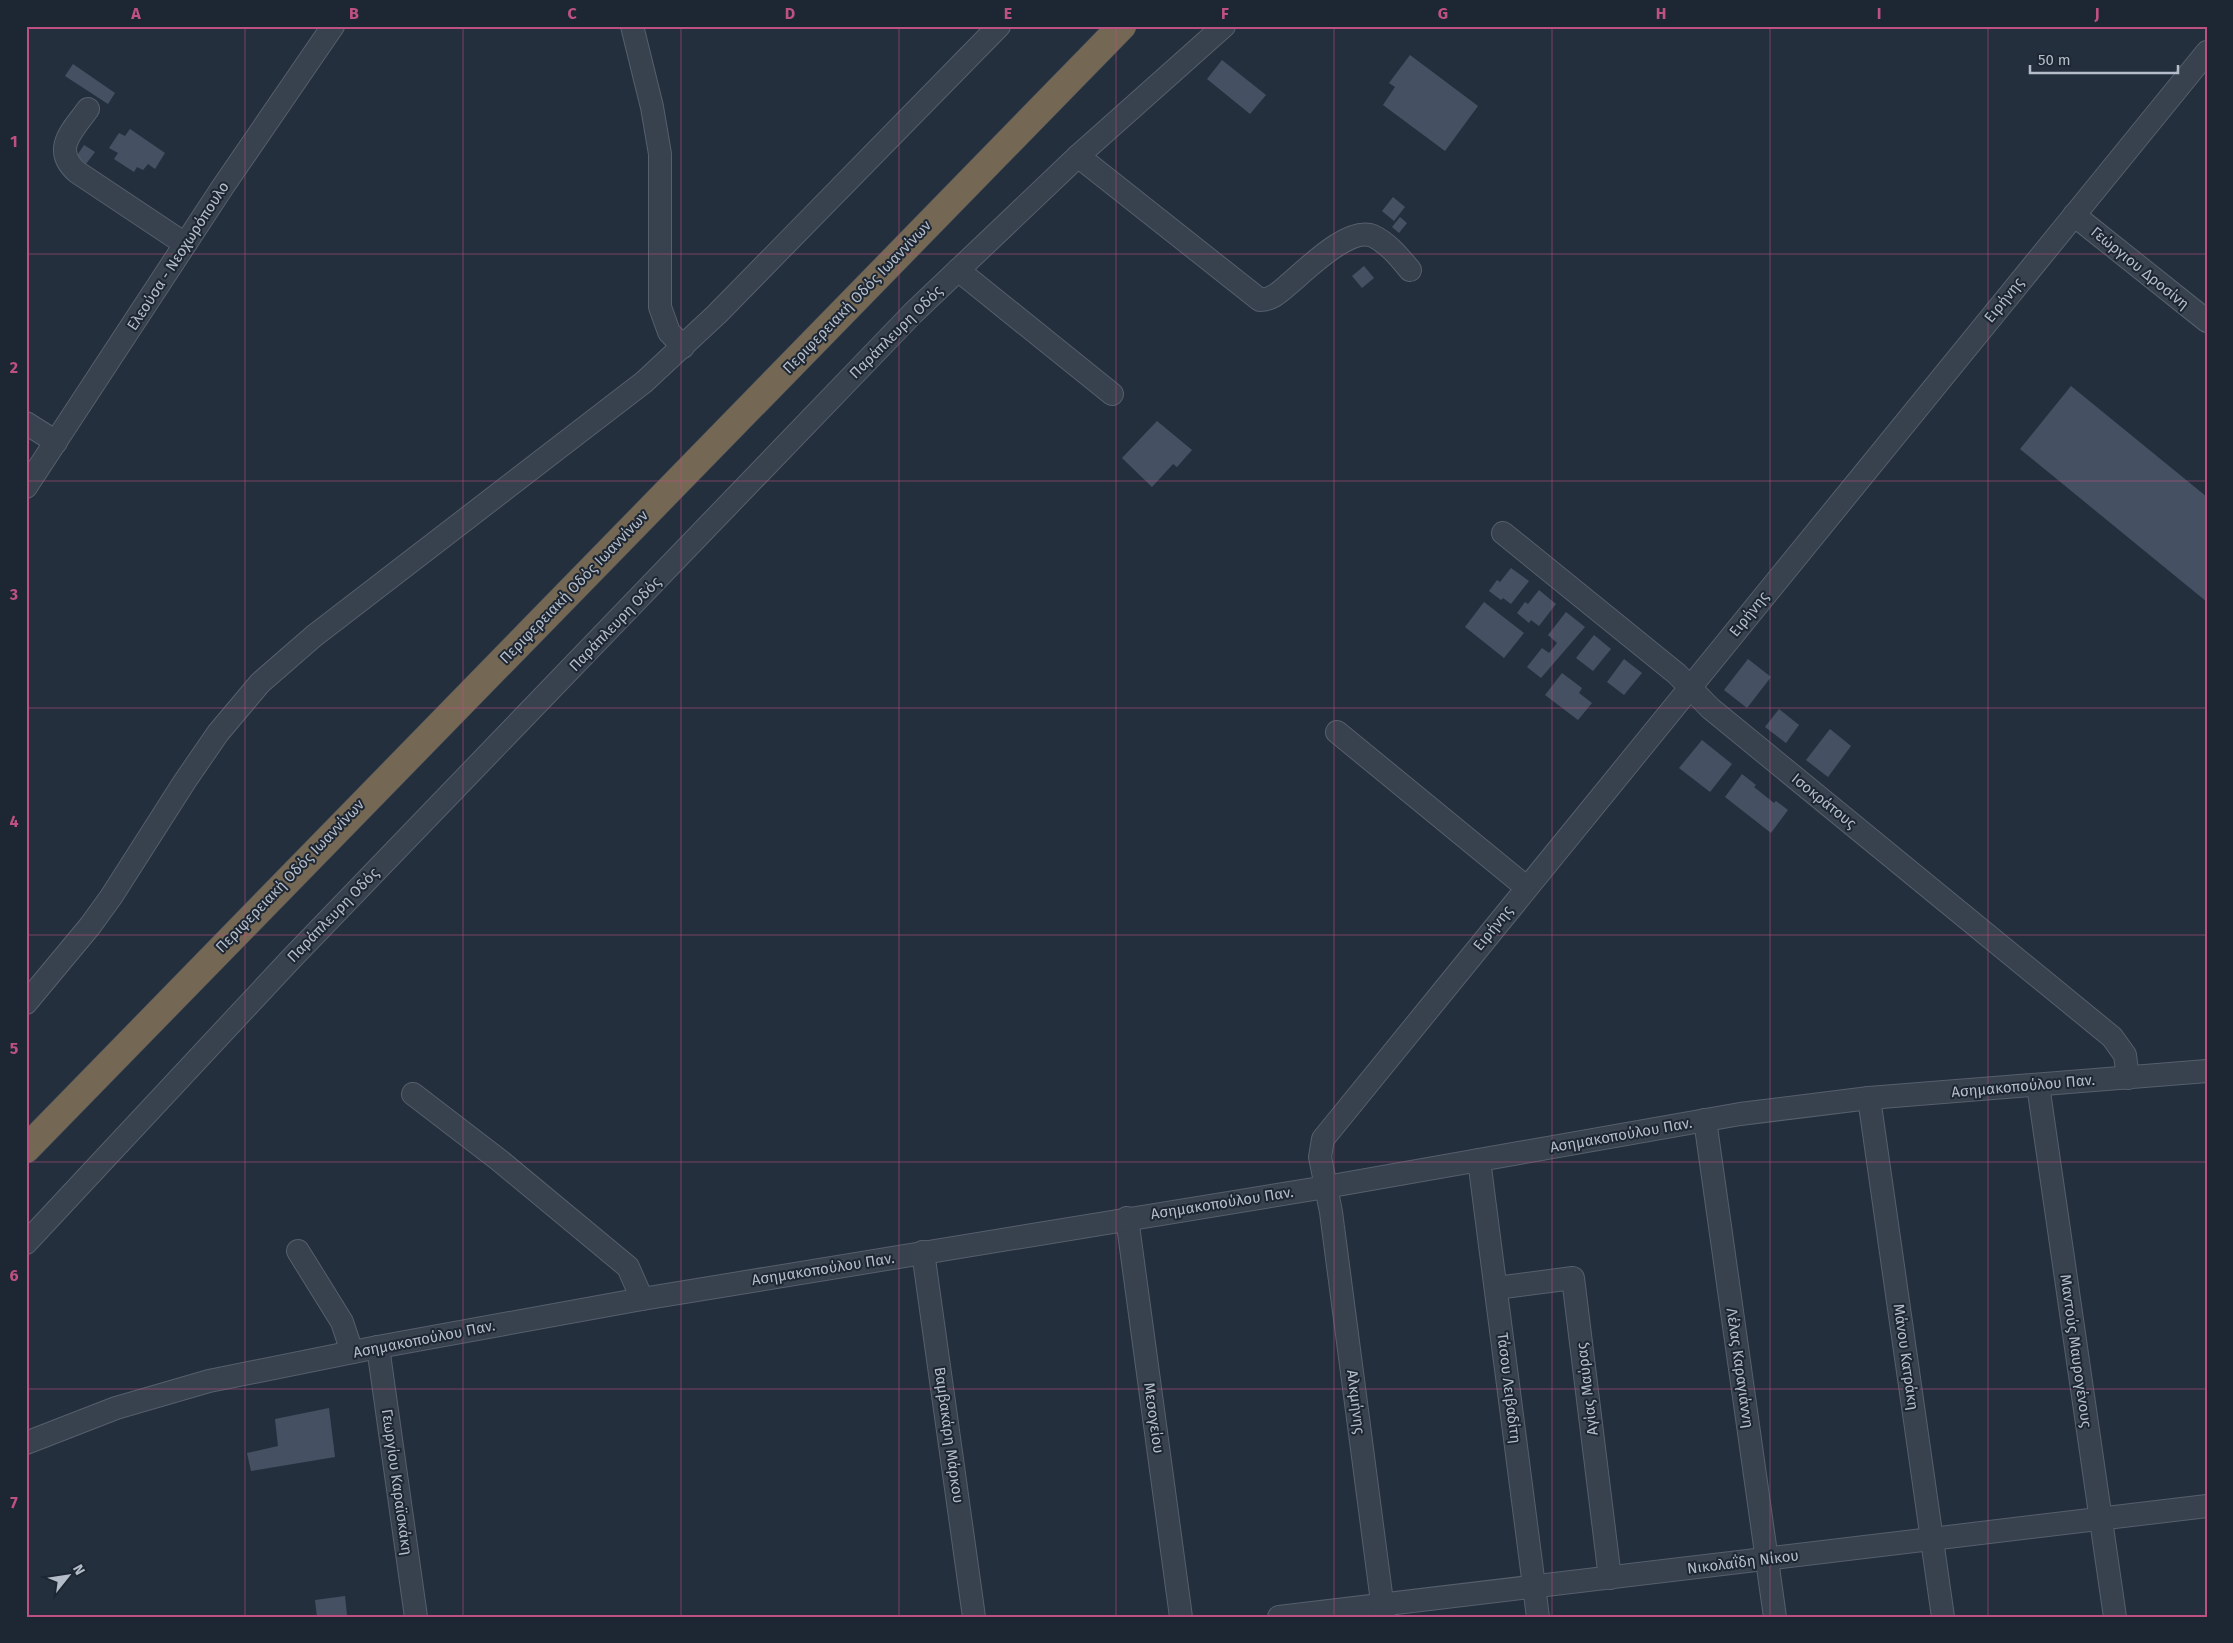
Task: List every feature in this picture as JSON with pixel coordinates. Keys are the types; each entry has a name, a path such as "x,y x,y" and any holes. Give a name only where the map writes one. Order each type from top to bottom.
{"highway":[{"name":"Περιφερειακή Οδός Ιωαννίνων","path":"26,1149 1122,26"}],"street":[{"name":"Ελεούσα - Νεοχωρόπουλο","path":"26,487 261,129 332,26"},
{"path":"632,26 652,107 660,154 660,307 669,332 683,348"},
{"path":"26,1003 90,926 189,774 218,733 260,683 314,636 586,428 683,348 1000,26"},
{"name":"Παράπλευρη Οδός","path":"26,1243 284,966 872,356 958,270 1078,156 1224,26"},
{"name":"Ειρήνης","path":"1326,1187 1320,1152 1325,1136 1689,686 2207,52"},
{"path":"88,108 67,139 64,153 67,162 77,172 185,244"},
{"path":"1078,156 1260,300 1274,296 1326,254 1355,235 1366,234 1375,237 1392,250 1410,270"},
{"name":"Γεώργιου Δροσίνη","path":"2074,214 2207,321"},
{"path":"958,270 1112,394"},
{"path":"26,423 56,442"},
{"name":"Ισοκράτους","path":"1504,533 1689,686 1710,708 2112,1037 2125,1054 2128,1078"},
{"path":"1337,732 1526,887"},
{"name":"Ασημακοπούλου Παν.","path":"29,1441 153,1396 243,1374 378,1347 642,1299 1127,1218 1326,1187 1705,1120 1869,1098 2207,1071"},
{"name":"Μαντούς Μαυρογένους","path":"2038,1085 2114,1617"},
{"path":"413,1094 498,1160 628,1267 638,1284 642,1299"},
{"name":"Μάνου Κατράκη","path":"1869,1098 1943,1617"},
{"name":"Λέλας Καραγιάννη","path":"1705,1120 1775,1617"},
{"name":"Τάσου Λειβαδίτη","path":"1479,1160 1538,1617"},
{"name":"Αλκμήνης","path":"1326,1187 1383,1611"},
{"name":"Μεσογείου","path":"1127,1218 1181,1617"},
{"path":"298,1251 342,1322 352,1352"},
{"name":"Βαμβακάρη Μάρκου","path":"923,1252 974,1617"},
{"name":"Αγίας Μαύρας","path":"1496,1288 1573,1278 1610,1578"},
{"name":"Γεωργίου Καραϊσκάκη","path":"378,1347 416,1617"},
{"name":"Νικολαΐδη Νίκου","path":"1278,1617 1383,1611 1534,1587 2207,1506"}],"building":[{"path":"1410,55 1478,106 1445,151 1383,105 1395,87 1389,83"},
{"path":"1222,60 1266,95 1250,114 1207,79"},
{"path":"73,64 115,93 108,104 65,76"},
{"path":"130,129 165,153 155,169 148,164 143,170 137,167 134,172 114,159 118,153 109,148 119,133 125,136"},
{"path":"84,145 95,152 86,164 76,157"},
{"path":"1393,197 1405,207 1394,221 1382,211"},
{"path":"1400,217 1407,223 1399,233 1392,227"},
{"path":"1364,266 1374,278 1362,288 1352,276"},
{"path":"2071,386 2207,497 2207,602 2020,449"},
{"path":"1157,421 1192,450 1177,467 1173,464 1152,487 1122,458"},
{"path":"1511,568 1529,581 1511,604 1503,598 1501,600 1489,591 1497,580 1500,582"},
{"path":"1539,590 1556,604 1539,626 1531,620 1529,623 1517,613 1525,602 1528,604"},
{"path":"1484,602 1524,633 1504,658 1465,627"},
{"path":"1566,612 1585,627 1541,678 1527,667 1542,648 1549,653 1557,643 1548,635"},
{"path":"1594,635 1611,649 1593,671 1576,658"},
{"path":"1624,659 1642,673 1624,695 1607,682"},
{"path":"1748,659 1771,677 1747,708 1724,690"},
{"path":"1562,673 1582,688 1579,693 1592,703 1578,720 1545,695"},
{"path":"1779,709 1799,725 1786,743 1765,727"},
{"path":"1830,729 1851,746 1828,777 1806,760"},
{"path":"1702,740 1732,764 1710,792 1679,768"},
{"path":"1742,774 1756,785 1754,787 1774,803 1776,801 1788,810 1771,833 1725,797"},
{"path":"329,1408 335,1457 251,1471 247,1453 278,1446 275,1419"},
{"path":"345,1596 347,1615 317,1617 315,1600"}]}
